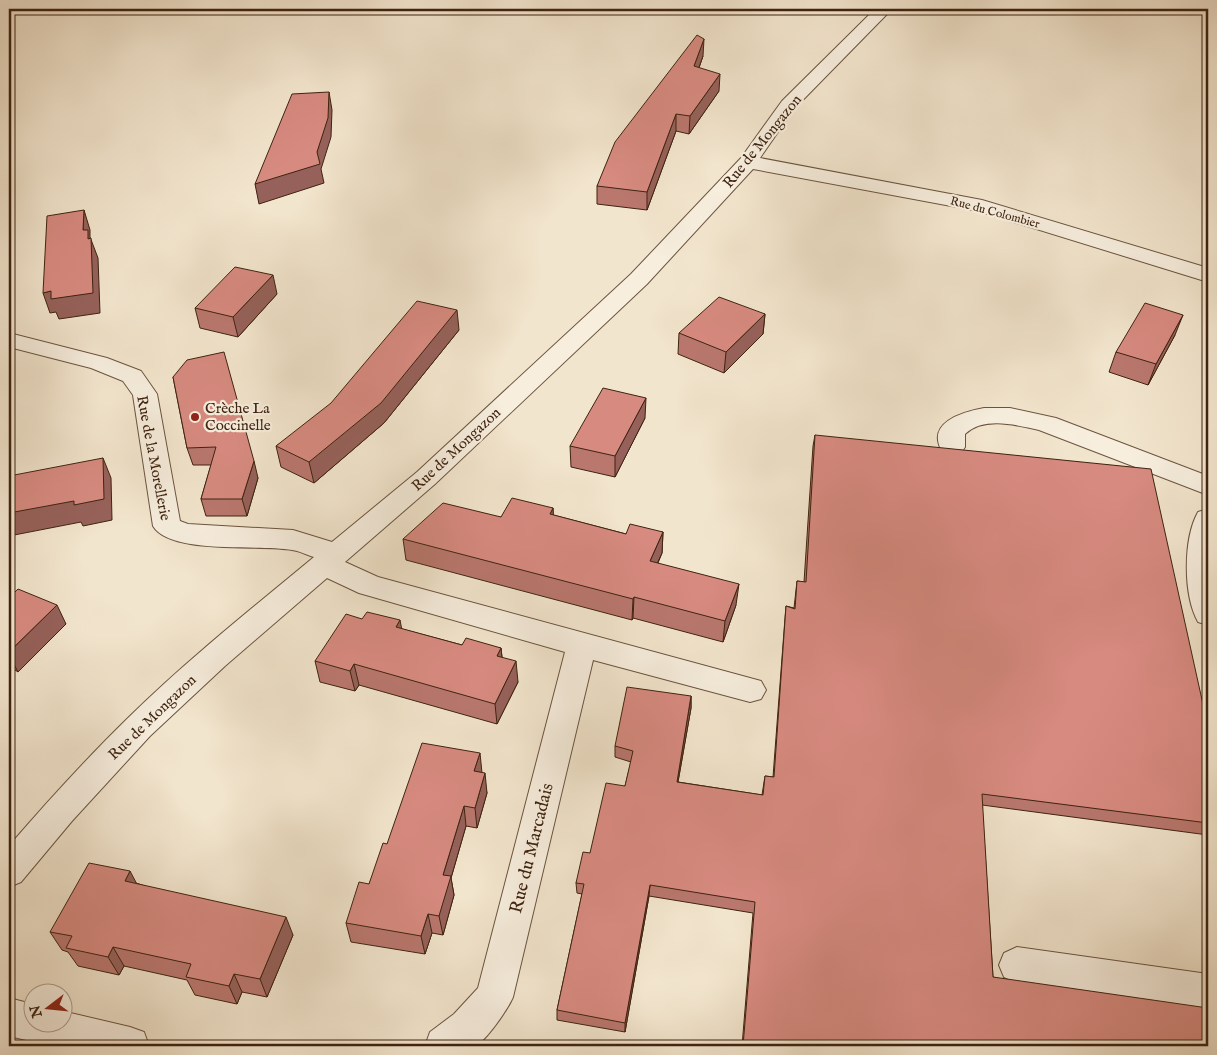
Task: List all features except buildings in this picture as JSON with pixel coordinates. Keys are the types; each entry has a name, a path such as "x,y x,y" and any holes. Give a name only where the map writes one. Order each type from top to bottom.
{"street":[{"name":"Rue de Mongazon","path":"9,871 60,811 139,727 214,658 426,478 639,279 748,162 788,105 884,9"},
{"name":"Rue du Colombier","path":"748,162 982,206 1208,274"},
{"name":"Rue de la Morellerie","path":"9,340 99,363 132,376 146,394 166,526 184,534 293,540 332,559"},
{"path":"952,446 952,432 965,420 986,417 1027,419 1047,424 1208,486"},
{"path":"1206,531 1200,562 1202,591 1208,614"},
{"path":"332,559 369,585 750,690"},
{"name":"Rue du Marcadais","path":"456,1043 494,997 582,645"},
{"path":"1017,965 1208,992"},
{"path":"9,1017 130,1046"}],"place":[{"name":"Crèche La Coccinelle","path":"195,417"}]}
